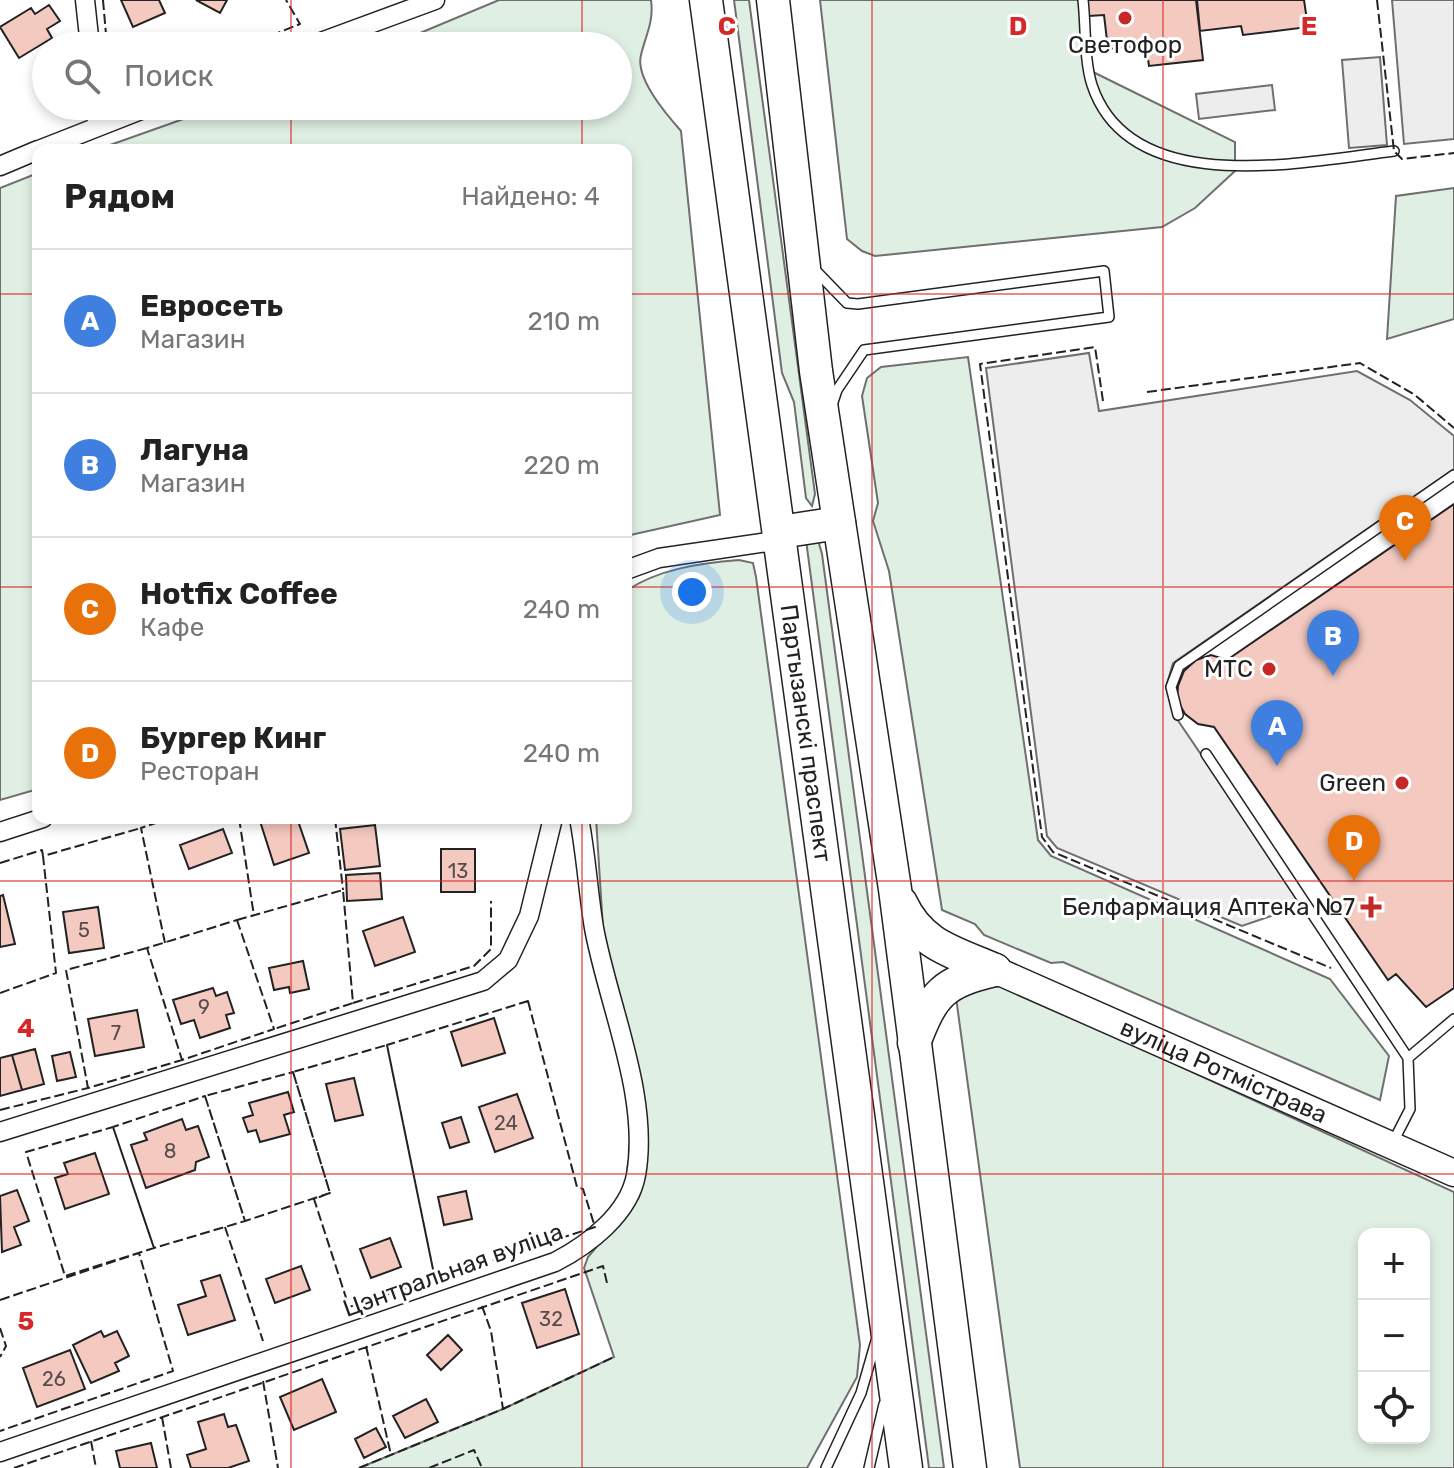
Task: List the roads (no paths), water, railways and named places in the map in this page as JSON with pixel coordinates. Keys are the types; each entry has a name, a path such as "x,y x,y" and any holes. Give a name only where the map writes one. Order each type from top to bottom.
{"highway":[{"name":"Партызанскі праспект","path":"706,0 906,1468"},
{"path":"773,0 827,443 895,889 970,1468"},
{"path":"781,536 839,523"},
{"path":"895,889 916,931 928,941 995,970"},
{"path":"914,1043 937,994 949,984 995,970"}],"street":[{"path":"85,0 88,32"},
{"path":"348,32 435,0"},
{"path":"97,120 97,126"},
{"path":"53,144 113,120"},
{"path":"0,166 32,153"},
{"path":"632,568 659,558 781,536"},
{"path":"0,832 32,822"},
{"path":"0,1132 483,981 508,960 529,916 552,824"},
{"name":"Цэнтральная вуліца","path":"0,1452 555,1262 582,1248 616,1214 636,1178 639,1135 632,1088 594,927 580,824"},
{"name":"вуліца Ротмістрава","path":"995,970 1454,1173"}],"lane":[{"path":"1083,0 1092,85 1112,120 1144,147 1183,162 1221,168 1394,151"},
{"path":"801,235 815,270 828,287 847,303 1104,271 1106,286 1109,317 864,350 837,390 831,407 827,443"},
{"path":"1178,715 1171,687 1179,666 1454,475"},
{"path":"1206,754 1408,1058 1410,1109 1392,1144"},
{"path":"1408,1058 1454,1019"},
{"path":"826,1468 861,1393 876,1342 880,1286"},
{"path":"869,1468 881,1422 891,1357"}],"place":[{"name":"Светофор","path":"1125,18"},
{"name":"Hotfix Coffee","path":"1405,561"},
{"name":"МТС","path":"1269,669"},
{"name":"Лагуна","path":"1333,676"},
{"name":"Евросеть","path":"1277,766"},
{"name":"Green","path":"1402,783"},
{"name":"Бургер Кинг","path":"1354,881"},
{"name":"Белфармация Аптека №7","path":"1371,907"}]}
